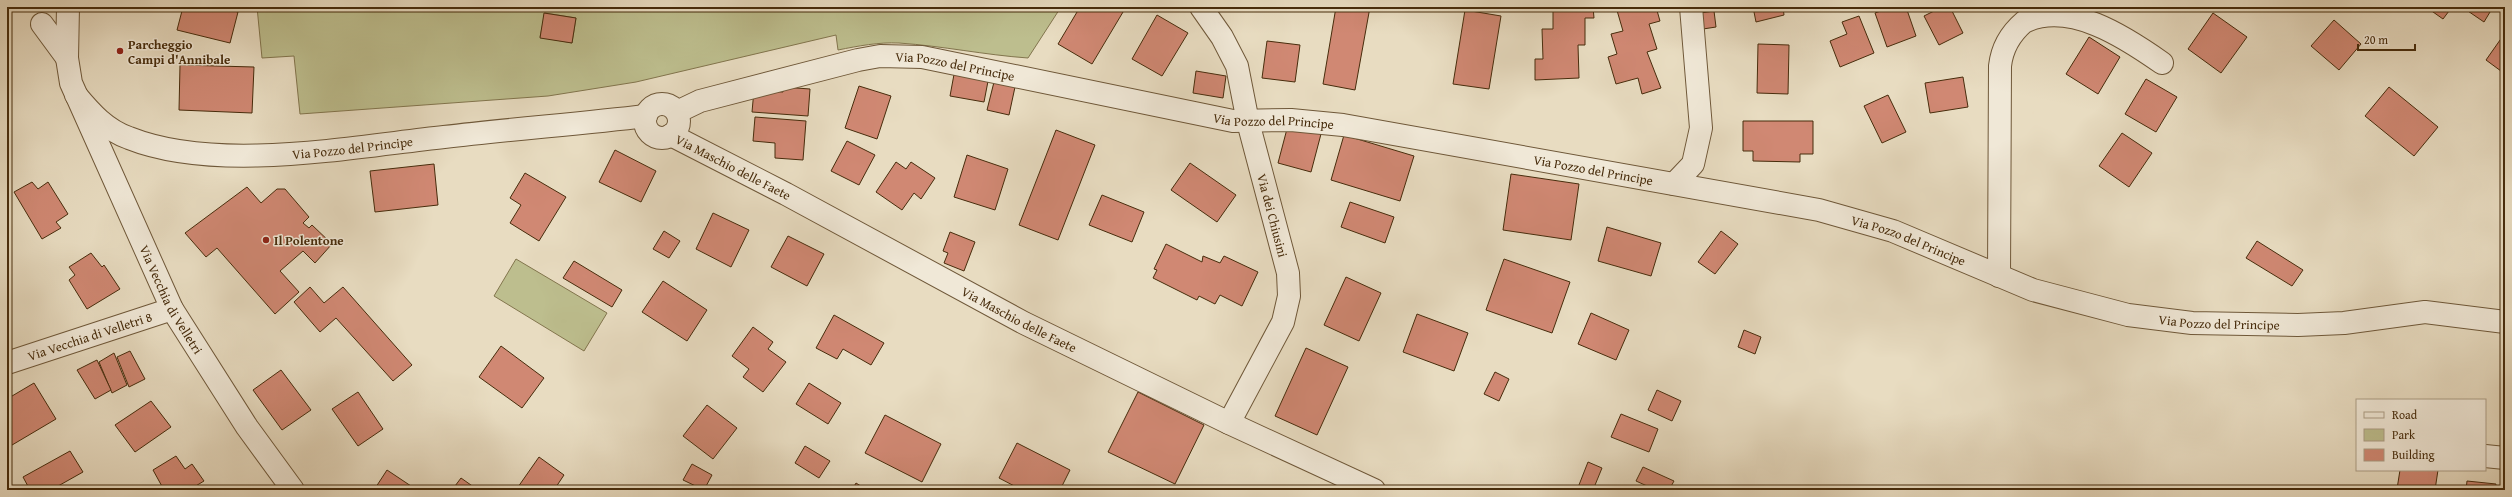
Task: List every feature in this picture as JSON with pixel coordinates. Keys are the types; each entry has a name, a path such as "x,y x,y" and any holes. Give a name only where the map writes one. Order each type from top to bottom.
{"street":[{"name":"Via Vecchia di Velletri","path":"68,7 67,58 71,83 172,309 247,427 293,490"},
{"name":"Via dei Chiusini","path":"1200,7 1222,37 1236,61 1248,122 1287,264 1289,296 1283,322 1229,423"},
{"path":"1674,184 1693,164 1701,128 1690,7"},
{"path":"1999,276 2000,66 2003,50 2011,35 2025,21 2040,11 2057,7 2075,10 2100,21 2162,63"},
{"path":"42,24 67,58"},
{"name":"Via Pozzo del Principe","path":"677,112 700,101 858,60 900,56 952,62 1226,120 1248,122 1291,120 1343,125 1849,217 1893,231 1999,276 2082,305 2128,315 2182,322 2323,324 2425,312 2505,322"},
{"name":"Via Pozzo del Principe","path":"76,95 103,124 128,138 152,146 217,155 267,154 349,148 646,116"},
{"path":"663,104 669,105 677,112 678,128 670,135 660,138 654,136 646,127 646,116 652,107 663,104"},
{"name":"Via Maschio delle Faete","path":"670,135 793,198 1024,323 1229,423 1374,490"},
{"name":"Via Vecchia di Velletri 8","path":"7,363 172,309"},
{"path":"2486,456 2505,458"}],"green space":[{"path":"257,7 1061,7 1028,58 899,43 876,44 838,50 836,35 636,82 548,96 300,114 294,56 262,58","holes":["545,13 576,18 572,43 540,37"]},
{"path":"516,259 607,313 584,351 494,296"}],"building":[{"path":"183,7 217,7 238,12 230,43 177,30"},
{"path":"1080,7 1126,7 1092,64 1058,44"},
{"path":"1336,7 1370,7 1355,90 1323,84"},
{"path":"1553,7 1593,7 1594,18 1585,18 1585,45 1578,45 1579,78 1535,80 1535,59 1543,59 1542,29 1553,29"},
{"path":"1616,7 1656,7 1660,21 1649,24 1657,49 1647,52 1661,88 1642,94 1638,78 1616,84 1608,57 1617,54 1611,34 1623,31"},
{"path":"1753,7 1783,7 1784,15 1756,22"},
{"path":"1892,7 1906,7 1916,36 1887,47 1875,13"},
{"path":"1942,7 1950,7 1963,33 1939,45 1924,16"},
{"path":"2426,7 2452,7 2443,19"},
{"path":"2462,7 2493,7 2484,22"},
{"path":"1465,10 1501,16 1489,89 1453,84"},
{"path":"1714,11 1716,27 1703,29 1700,13"},
{"path":"544,13 576,18 572,43 540,38"},
{"path":"2213,13 2247,37 2221,73 2188,49"},
{"path":"1157,15 1188,33 1162,76 1132,59"},
{"path":"1859,16 1874,53 1840,67 1830,41 1847,34 1842,22"},
{"path":"2334,20 2361,44 2339,70 2311,46"},
{"path":"2505,33 2505,74 2486,60"},
{"path":"2089,37 2120,57 2098,94 2066,74"},
{"path":"1267,41 1300,45 1295,82 1262,78"},
{"path":"1758,44 1789,45 1788,94 1757,93"},
{"path":"180,65 254,67 252,113 179,110"},
{"path":"955,69 989,76 984,102 950,96"},
{"path":"1196,71 1226,76 1223,98 1193,93"},
{"path":"1963,77 1968,107 1930,113 1925,83"},
{"path":"2146,79 2177,97 2156,132 2125,114"},
{"path":"994,82 1015,87 1009,115 987,110"},
{"path":"859,86 891,96 877,139 845,128"},
{"path":"783,87 810,89 808,116 752,112 754,90 783,92"},
{"path":"2389,87 2438,127 2414,156 2365,116"},
{"path":"1888,95 1906,132 1882,143 1864,106"},
{"path":"755,117 806,121 803,160 775,158 775,143 753,141"},
{"path":"1743,121 1813,121 1813,154 1800,154 1800,162 1753,161 1753,151 1743,151"},
{"path":"1288,125 1321,134 1311,172 1278,163"},
{"path":"1056,130 1095,145 1058,240 1019,225"},
{"path":"2122,133 2152,153 2129,187 2099,166"},
{"path":"1344,135 1414,156 1400,201 1331,180"},
{"path":"847,141 875,155 859,185 831,171"},
{"path":"615,150 656,171 641,202 599,182"},
{"path":"967,155 1008,169 995,210 954,197"},
{"path":"896,162 906,169 911,162 935,178 921,199 914,193 902,210 876,192"},
{"path":"1190,163 1236,195 1217,222 1171,190"},
{"path":"434,164 438,205 375,212 370,171"},
{"path":"525,173 566,197 539,241 510,223 521,205 510,198"},
{"path":"1511,174 1579,184 1571,240 1503,230"},
{"path":"32,182 38,189 48,182 68,214 56,222 61,228 42,239 14,192"},
{"path":"247,187 261,203 277,189 285,189 309,217 303,223 309,228 312,225 332,244 315,263 303,251 280,271 299,292 275,314 217,248 206,257 185,233"},
{"path":"1102,195 1144,212 1132,242 1089,225"},
{"path":"1350,202 1394,217 1385,243 1341,227"},
{"path":"713,213 749,230 731,267 696,249"},
{"path":"1607,227 1661,243 1651,276 1598,261"},
{"path":"664,231 680,241 669,258 653,249"},
{"path":"1721,231 1738,244 1715,274 1698,262"},
{"path":"950,232 975,242 964,271 944,263 948,253 943,251"},
{"path":"788,236 824,254 807,286 771,267"},
{"path":"2257,241 2303,270 2292,286 2246,258"},
{"path":"1166,244 1202,262 1203,256 1220,263 1224,256 1258,272 1242,306 1220,295 1215,304 1199,296 1197,300 1153,278 1157,270 1154,269"},
{"path":"91,253 102,267 104,265 120,289 87,309 69,280 75,275 69,267"},
{"path":"1504,259 1570,282 1552,333 1486,310"},
{"path":"574,261 622,290 612,307 563,278"},
{"path":"1346,277 1381,293 1359,341 1324,325"},
{"path":"663,281 707,310 687,341 642,312"},
{"path":"310,287 324,303 343,287 412,365 393,381 336,318 320,332 294,302"},
{"path":"1591,313 1629,330 1616,360 1578,344"},
{"path":"1417,314 1468,333 1454,371 1403,352"},
{"path":"834,315 884,343 871,365 843,349 837,359 816,348"},
{"path":"753,327 773,342 768,349 786,362 763,392 743,377 749,369 732,356"},
{"path":"1744,330 1761,337 1755,354 1738,347"},
{"path":"501,346 544,378 522,408 479,377"},
{"path":"1306,348 1348,367 1317,435 1275,416"},
{"path":"130,351 145,379 129,387 117,357"},
{"path":"114,353 127,385 112,393 99,362"},
{"path":"97,360 111,390 95,399 77,370"},
{"path":"281,370 311,410 282,430 253,390"},
{"path":"1495,372 1509,379 1499,401 1484,394"},
{"path":"34,383 56,419 7,448 7,399"},
{"path":"809,383 841,403 828,424 796,404"},
{"path":"1657,390 1681,401 1672,421 1648,410"},
{"path":"358,392 383,429 358,446 332,409"},
{"path":"1138,392 1204,425 1175,484 1108,452"},
{"path":"151,401 171,427 135,452 115,425"},
{"path":"707,405 737,428 713,459 683,436"},
{"path":"1621,414 1658,429 1649,452 1611,437"},
{"path":"885,415 941,444 922,482 865,453"},
{"path":"1017,443 1070,470 1060,490 1022,490 999,478"},
{"path":"805,446 830,461 819,478 795,463"},
{"path":"70,451 83,472 51,490 30,490 23,477"},
{"path":"176,456 185,469 192,464 204,481 189,490 164,490 153,470"},
{"path":"539,457 564,475 554,490 523,490 518,487"},
{"path":"1588,462 1602,468 1593,490 1577,490"},
{"path":"692,464 712,475 704,490 683,480"},
{"path":"1643,467 1674,481 1669,490 1656,490 1636,481"},
{"path":"387,470 417,490 374,490"},
{"path":"2400,471 2438,471 2435,490 2397,489"},
{"path":"461,478 478,490 452,490"},
{"path":"2467,481 2496,484 2495,490 2466,490"},
{"path":"856,483 867,490 852,490"}],"place":[{"name":"Parcheggio Campi d'Annibale","path":"120,51"},
{"name":"Il Polentone","path":"266,240"}]}
